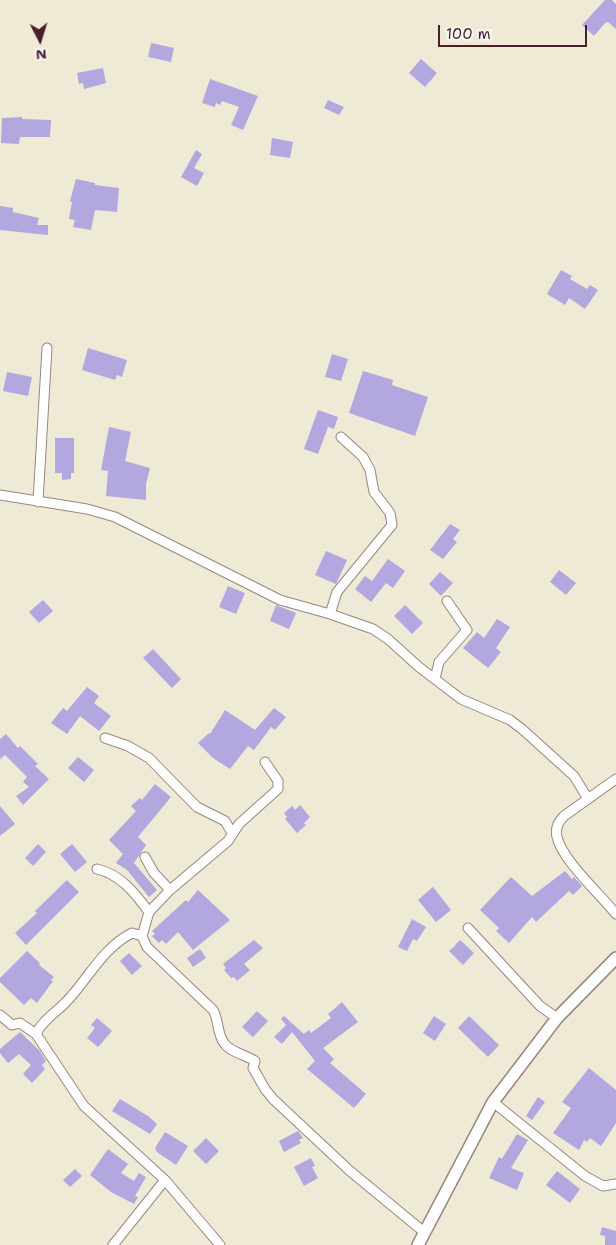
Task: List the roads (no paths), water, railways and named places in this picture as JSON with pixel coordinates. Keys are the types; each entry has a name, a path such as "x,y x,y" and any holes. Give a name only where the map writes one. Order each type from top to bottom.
{"main road":[{"path":"418,1245 493,1102 557,1018 616,958"}],"street":[{"path":"38,502 47,348"},
{"path":"330,614 337,592 392,524 390,513 374,492 370,470 363,457 341,437"},
{"path":"0,495 87,509 115,517 280,600 330,614 373,629 388,639 461,699 510,720 522,729 574,776 588,799"},
{"path":"435,679 439,662 467,630 447,601"},
{"path":"105,738 128,746 149,758 196,808 225,822 232,833"},
{"path":"265,762 278,781 278,788 238,824 228,841 170,890 148,912 142,936 147,947 213,1010 218,1020 220,1036 226,1046 255,1061 254,1068 269,1095 350,1171 424,1232"},
{"path":"616,779 559,822 557,838 567,856 616,914"},
{"path":"145,857 154,873 170,890"},
{"path":"97,868 107,871 121,880 148,912"},
{"path":"468,928 540,1006 557,1018"},
{"path":"36,1034 40,1025 66,1002 89,970 117,943 132,933 142,936"},
{"path":"0,1015 12,1025 20,1023 36,1034 84,1106 165,1180 220,1245"},
{"path":"493,1102 585,1176 603,1186 616,1184"},
{"path":"113,1245 165,1180"}]}
